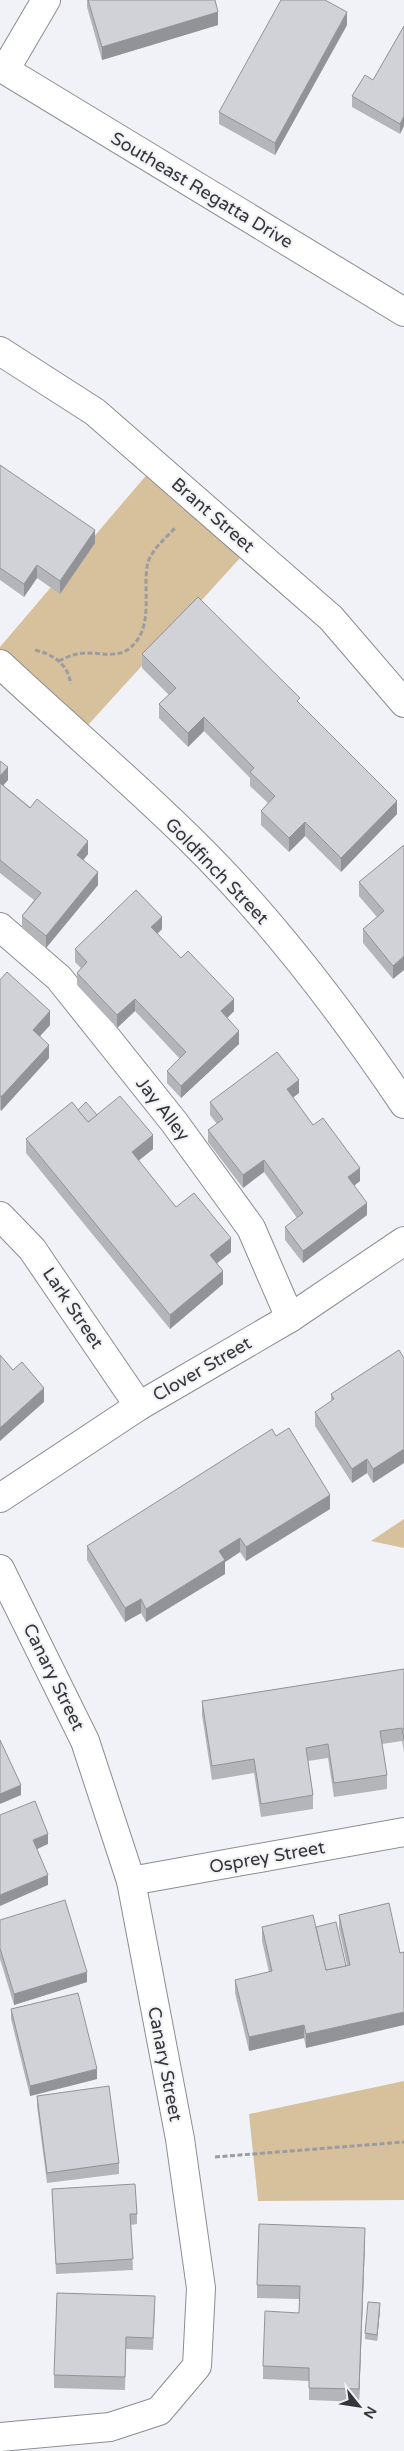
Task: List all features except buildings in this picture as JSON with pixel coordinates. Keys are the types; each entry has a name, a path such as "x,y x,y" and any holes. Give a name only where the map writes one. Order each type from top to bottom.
{"street":[{"path":"3,69 46,0"},
{"name":"Southeast Regatta Drive","path":"3,69 404,312"},
{"name":"Brant Street","path":"0,351 95,412 331,618 404,703"},
{"name":"Goldfinch Street","path":"0,664 197,846 283,940 365,1046 404,1104"},
{"name":"Jay Alley","path":"0,927 59,978 174,1122 251,1228 290,1318"},
{"name":"Lark Street","path":"0,1216 32,1249 139,1406"},
{"name":"Clover Street","path":"0,1498 139,1406 290,1318 404,1241"},
{"name":"Canary Street","path":"0,1569 85,1741 130,1881 182,2160 201,2288 197,2366 159,2412 110,2427 0,2437"},
{"name":"Osprey Street","path":"130,1881 404,1832"}],"path":[{"path":"59,661 78,654 110,654 129,648 141,632 148,605 147,566 155,550 198,502"},
{"path":"182,2160 404,2142"}],"shaded area":[{"path":"155,465 250,547 78,736 0,664 0,647"},
{"path":"404,1519 404,1548 371,1541"},
{"path":"404,2081 404,2200 258,2201 249,2114"}]}
